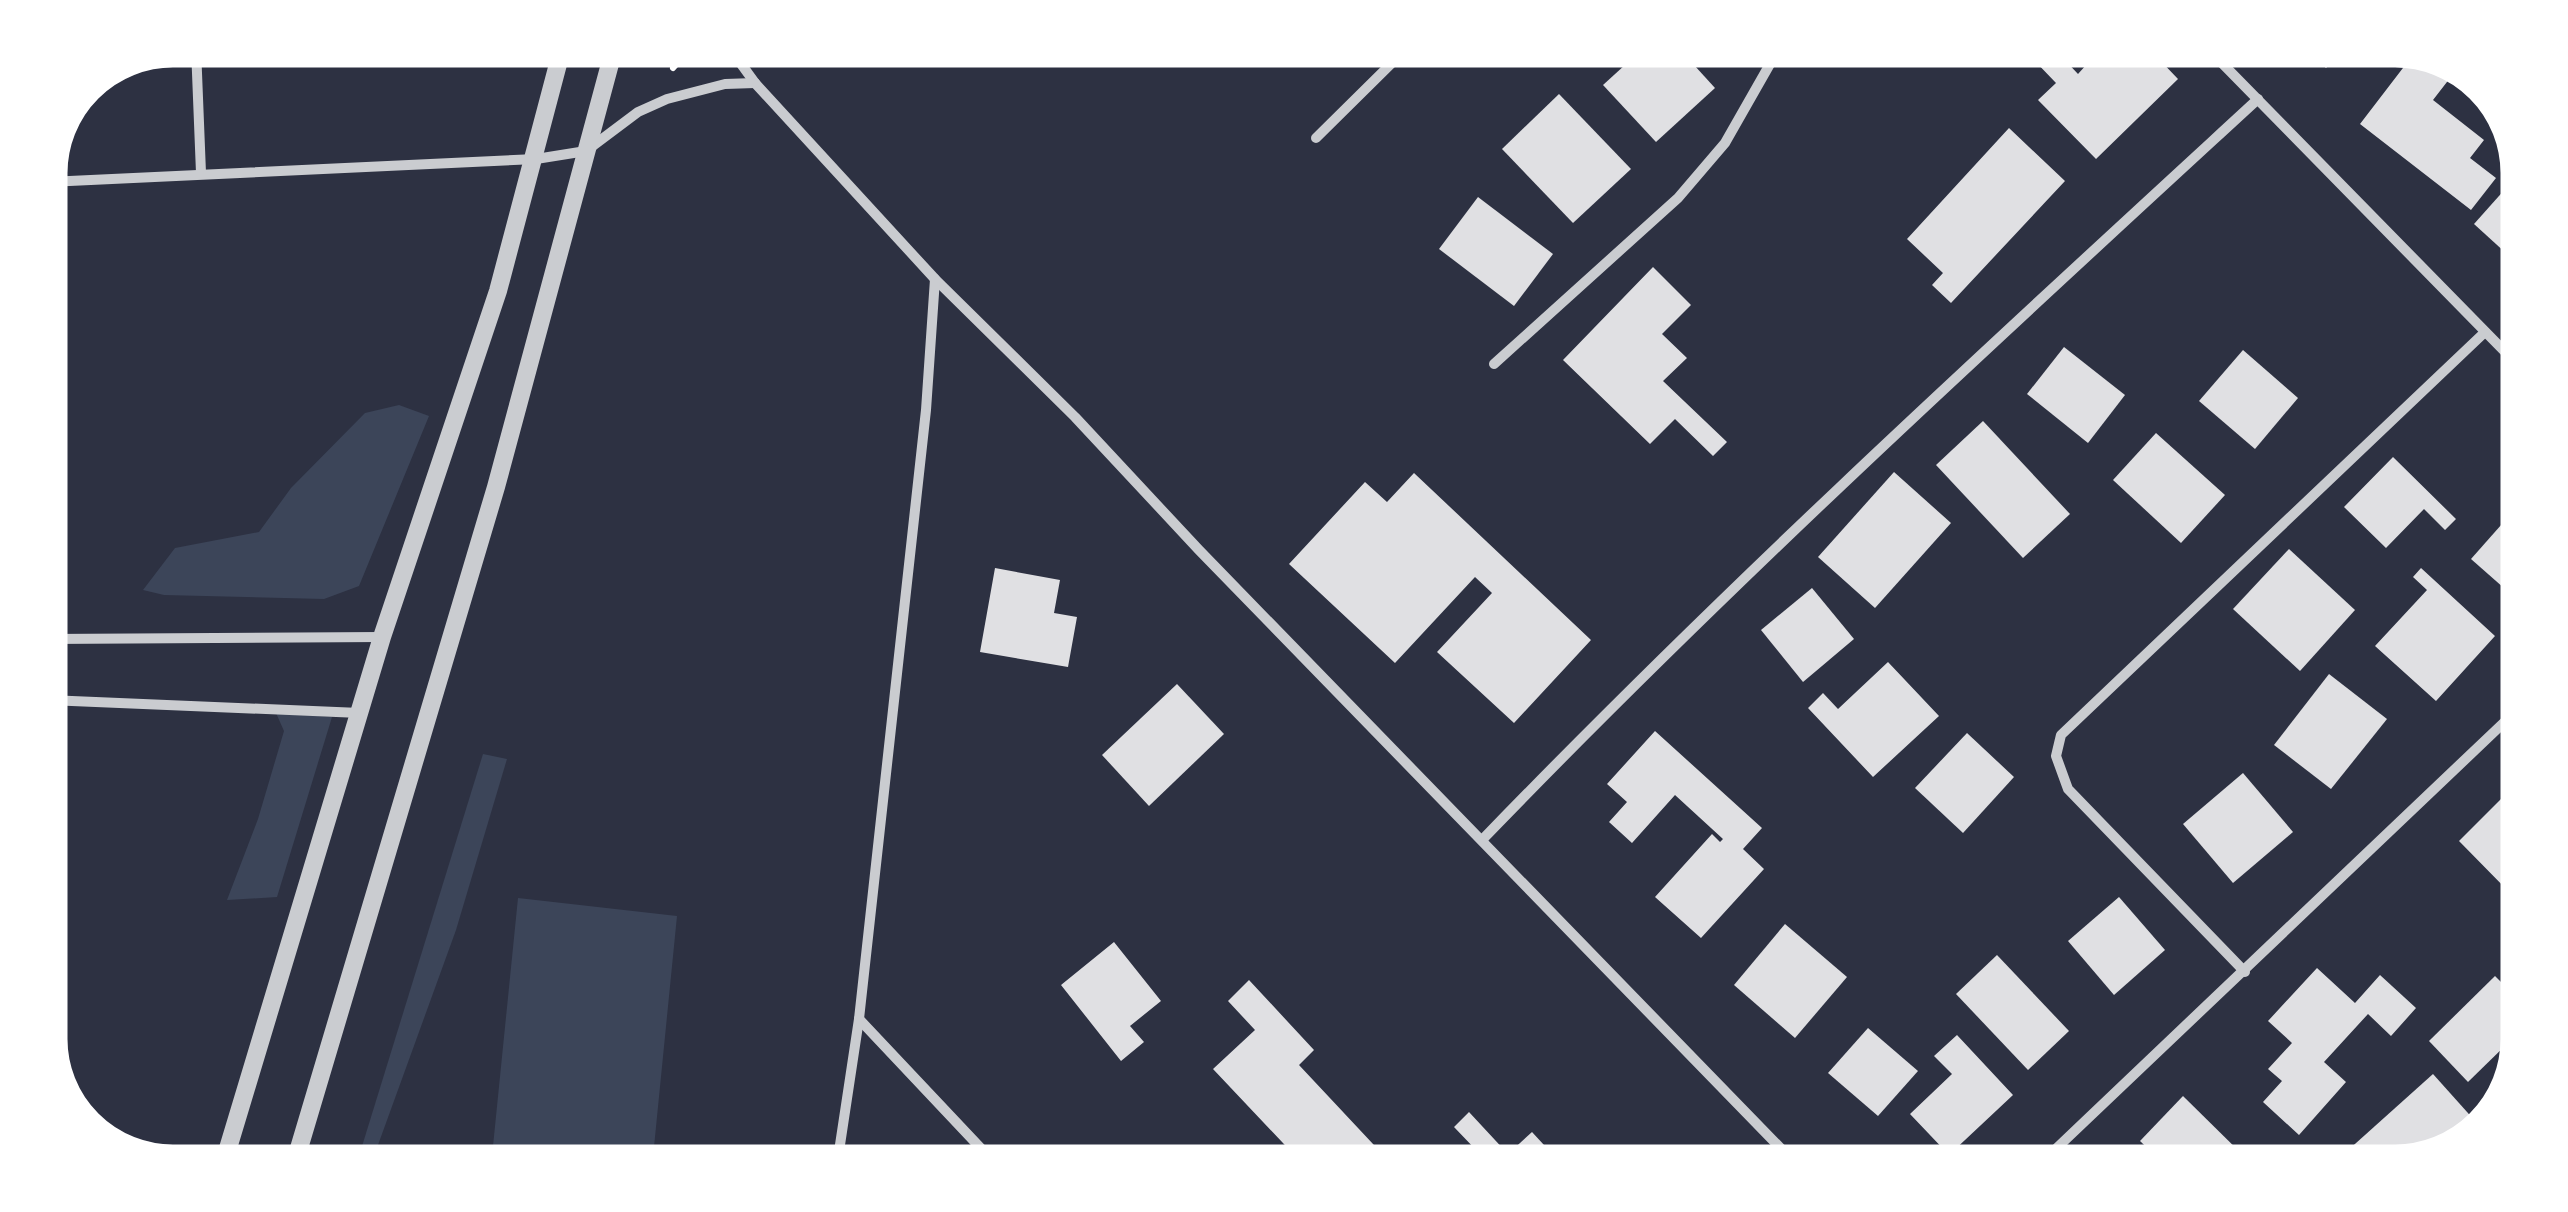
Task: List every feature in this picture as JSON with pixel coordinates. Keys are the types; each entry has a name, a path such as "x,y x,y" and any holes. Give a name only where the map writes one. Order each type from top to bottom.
{"street":[{"path":"197,65 202,173"},
{"path":"228,1147 382,638 498,291 558,65"},
{"path":"301,1147 496,488 610,65"},
{"path":"741,65 935,279 1075,416 1779,1147"},
{"path":"1316,138 1390,65"},
{"path":"1494,364 1678,198 1724,144 1769,65"},
{"path":"2225,65 2503,350"},
{"path":"65,181 536,159 586,151 624,121 667,99 725,84 754,83"},
{"path":"1482,840 1891,440 2258,99"},
{"path":"840,1147 858,1019 926,410 935,279"},
{"path":"2245,972 2068,789 2056,756 2061,735 2485,332"},
{"path":"65,639 382,638"},
{"path":"65,701 361,712"},
{"path":"2058,1147 2503,723"},
{"path":"858,1019 980,1147"}],"shaded area":[{"path":"399,405 429,416 359,586 324,599 164,595 143,590 175,548 259,532 291,488 365,413"},
{"path":"276,713 332,717 277,897 227,900 258,819 284,731"},
{"path":"483,754 507,759 456,930 377,1147 362,1147"},
{"path":"518,898 677,916 654,1147 493,1147"}],"building":[{"path":"1625,65 1694,65 1715,88 1656,142 1603,85"},
{"path":"2039,65 2070,65 2078,74 2086,65 2165,65 2178,79 2096,159 2038,100 2056,83"},
{"path":"2405,66 2436,73 2449,79 2433,100 2484,140 2470,158 2496,178 2471,210 2360,124"},
{"path":"1559,94 1631,169 1573,223 1502,149"},
{"path":"2009,128 2065,181 1951,303 1932,285 1943,273 1907,239"},
{"path":"2503,191 2503,250 2474,224"},
{"path":"1478,197 1553,254 1514,306 1439,249"},
{"path":"1653,267 1691,305 1662,334 1687,358 1663,381 1727,442 1713,456 1675,419 1650,444 1563,360"},
{"path":"2064,347 2125,395 2088,443 2027,394"},
{"path":"2243,350 2298,398 2255,449 2199,401"},
{"path":"1983,421 2070,514 2023,558 1936,465"},
{"path":"2156,433 2225,495 2181,543 2113,480"},
{"path":"2393,457 2456,519 2445,530 2424,509 2386,548 2344,507"},
{"path":"1894,472 1951,523 1875,608 1818,557"},
{"path":"1414,473 1591,640 1514,723 1437,652 1492,593 1475,577 1395,663 1289,564 1365,482 1387,502"},
{"path":"2503,523 2503,587 2471,559"},
{"path":"2289,549 2355,610 2300,671 2233,609"},
{"path":"995,568 1060,580 1054,613 1077,617 1068,667 980,652"},
{"path":"2421,568 2495,636 2436,701 2375,646 2427,590 2413,577"},
{"path":"1812,588 1854,639 1803,682 1761,630"},
{"path":"1888,662 1939,716 1873,777 1808,708 1823,693 1838,709"},
{"path":"2329,674 2387,719 2331,789 2274,745"},
{"path":"1177,684 1224,734 1149,806 1102,755"},
{"path":"1655,731 1762,828 1743,849 1764,869 1701,938 1655,897 1712,834 1720,842 1723,839 1675,795 1632,843 1609,822 1627,802 1607,784"},
{"path":"1967,733 2014,777 1963,833 1915,788"},
{"path":"2243,773 2293,832 2233,883 2183,824"},
{"path":"2503,797 2503,886 2459,841"},
{"path":"2119,897 2165,950 2114,995 2068,941"},
{"path":"1785,924 1847,977 1795,1038 1734,985"},
{"path":"1114,942 1161,1001 1130,1026 1144,1042 1121,1061 1061,985"},
{"path":"1997,955 2069,1031 2028,1070 1956,994"},
{"path":"2317,968 2355,1003 2380,975 2416,1008 2391,1036 2368,1014 2324,1062 2346,1082 2299,1135 2263,1102 2282,1081 2268,1069 2292,1043 2268,1021"},
{"path":"2495,976 2503,984 2502,1049 2468,1082 2429,1041"},
{"path":"1249,980 1314,1050 1299,1065 1376,1147 1287,1147 1213,1069 1255,1030 1228,1001"},
{"path":"1868,1028 1918,1071 1878,1116 1828,1073"},
{"path":"1957,1035 2013,1095 1958,1147 1941,1147 1910,1114 1952,1074 1934,1056"},
{"path":"2433,1074 2470,1116 2443,1136 2423,1143 2352,1147"},
{"path":"2183,1096 2235,1147 2146,1147 2140,1141"},
{"path":"1469,1112 1502,1147 1473,1147 1454,1127"},
{"path":"1532,1132 1546,1147 1516,1147"}]}
